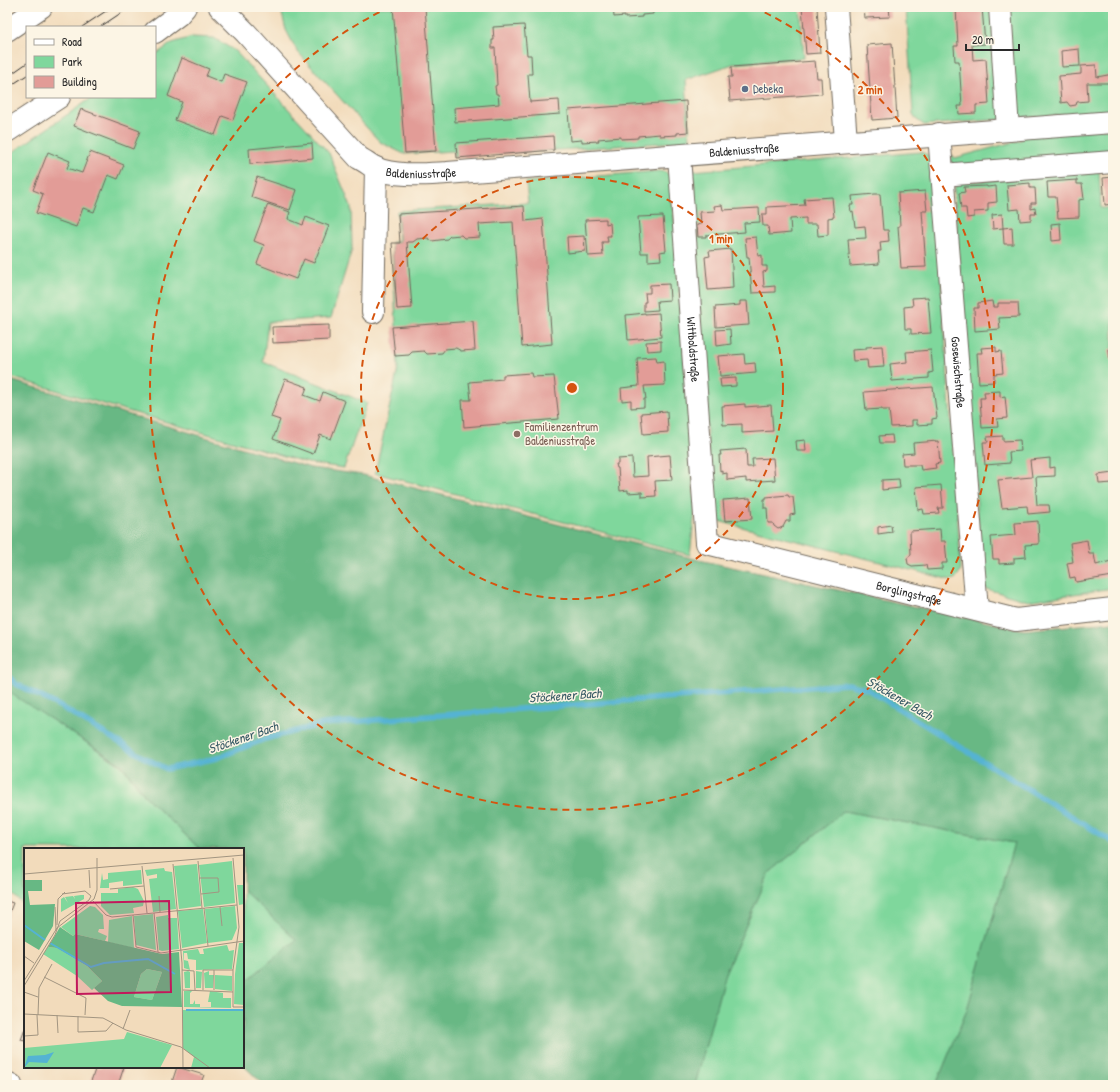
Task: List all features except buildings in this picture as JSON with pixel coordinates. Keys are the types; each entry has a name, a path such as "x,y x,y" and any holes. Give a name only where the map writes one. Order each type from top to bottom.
{"street":[{"path":"7,30 41,7"},
{"path":"156,31 178,15 185,7"},
{"name":"Baldeniusstraße","path":"220,7 359,158 376,168 394,173 426,174 679,156 846,141 1113,122"},
{"path":"836,7 846,141"},
{"path":"1000,7 1008,130"},
{"path":"7,131 57,98"},
{"name":"Gosewischstraße","path":"939,134 977,610"},
{"name":"Wittboldstraße","path":"679,156 707,542"},
{"path":"942,175 1113,162"},
{"name":"Baldeniusstraße","path":"373,312 376,168"},
{"name":"Borglingstraße","path":"707,542 1016,620 1113,609"},
{"path":"7,1083 11,1085"}],"green space":[{"path":"282,7 800,7 804,58 733,64 686,80 690,141 455,157 454,151 404,154 380,142 297,51 286,30"},
{"path":"906,7 1113,7 1113,111 924,125 917,120 913,114"},
{"path":"192,37 214,38 235,51 329,153 351,207 352,249 331,318 268,322 263,362 367,403 344,468 308,463 7,376 7,156 92,98 156,98 156,54 172,43"},
{"path":"1113,128 1113,155 960,167 950,162 952,155 955,158 1021,140 1026,135"},
{"path":"922,152 930,156 933,163 961,569 958,576 951,580 718,521 713,515 690,201 695,191 693,171"},
{"path":"1099,170 1101,208 1113,208 1113,588 1028,601 983,588 954,189 958,183"},
{"path":"659,171 666,172 671,177 695,510 690,555 375,473 398,368 392,242 399,242 397,211 528,203 526,182"},
{"path":"7,379 311,468 363,475 699,560 1024,630 1113,622 1113,1085 936,1085 967,1010 1014,843 844,811 769,873 725,973 695,1085 264,1085 244,1066 244,983 296,940 244,891 244,848 199,848 146,797 122,765 7,691"},
{"path":"7,690 122,766 146,797 199,848 24,848 24,905 7,889"},
{"path":"844,811 1014,843 967,1010 936,1085 695,1085 725,973 769,873"},
{"path":"244,891 296,940 244,983"}],"waterway":[{"name":"Stöckener Bach","path":"7,675 16,684 63,708 143,757 167,769 217,758 265,739 323,724 848,684 867,689 1113,842"}],"tram line":[{"path":"84,26 112,7"},
{"path":"102,26 130,7"},
{"path":"7,77 26,64"},
{"path":"7,88 26,76"}],"place":[{"name":"Debeka","path":"745,89"},
{"name":"Familienzentrum Baldeniusstraße","path":"517,434"}]}
